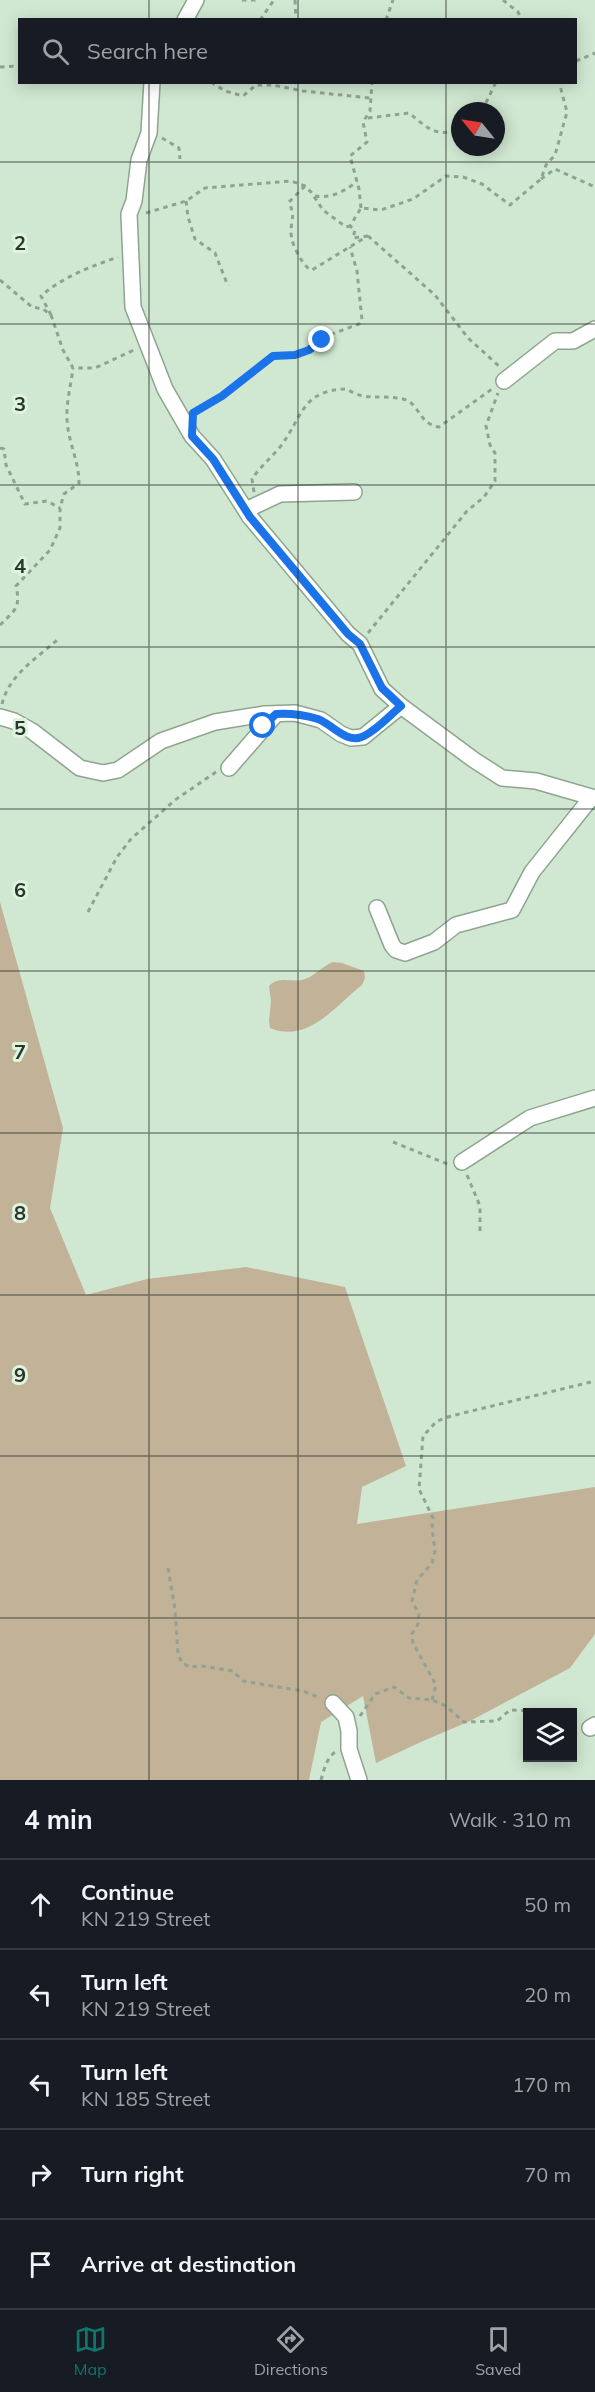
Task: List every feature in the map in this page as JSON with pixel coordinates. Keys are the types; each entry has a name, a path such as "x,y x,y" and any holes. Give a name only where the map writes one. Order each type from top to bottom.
{"street":[{"path":"186,18 196,0"},
{"path":"152,84 149,133 139,160 134,201 129,214 133,307 165,389 192,436 213,459 250,517 348,634 360,644 382,688 401,706 441,737 502,778 537,781 593,798 532,872 512,910 456,925 434,942 405,953 396,950 378,908"},
{"path":"504,381 555,341 573,341 595,329"},
{"path":"250,517 246,510 280,494 354,492"},
{"path":"0,717 14,721 32,731 80,768 103,773 118,770 160,741 214,722 295,713 321,720 351,738 363,737 401,706"},
{"path":"229,768 276,714"},
{"path":"462,1162 530,1118 595,1098"},
{"path":"333,1703 346,1717 349,1749 359,1780"}],"path":[{"path":"242,0 256,0"},
{"path":"261,18 274,0"},
{"path":"295,0 296,18"},
{"path":"387,18 393,0"},
{"path":"503,0 518,12 521,18"},
{"path":"577,61 595,53"},
{"path":"0,67 18,66"},
{"path":"214,84 225,91 243,96 256,85 273,85 303,91 370,98"},
{"path":"368,118 372,84"},
{"path":"486,102 495,84"},
{"path":"541,179 546,165 555,155 567,112 560,84"},
{"path":"350,226 361,208 350,156 367,142 363,122 368,118 409,113 430,130 444,133 451,132"},
{"path":"149,133 179,148 180,159"},
{"path":"361,208 381,210 413,199 446,176 463,177 482,184 510,206 555,169 595,187"},
{"path":"129,214 159,210 186,201 205,188 291,181 305,186 323,210 355,230 353,238 368,236 435,295 468,338 507,375 486,426 490,445 495,453 495,481 484,497 467,511 360,644"},
{"path":"313,195 325,197 337,194 357,181"},
{"path":"305,186 289,202 295,218 291,230 292,237 306,266 312,270 368,236"},
{"path":"186,201 195,239 215,253 228,286"},
{"path":"192,436 193,413 216,400 273,356 295,355 309,350 332,334 359,324 362,320 357,271 350,247"},
{"path":"0,625 17,609 19,601 16,586 50,550 60,528 60,508 64,494 79,483 79,470 70,446 67,418 73,368 63,350 51,315 41,296 54,284 75,273 131,253"},
{"path":"0,279 32,307 43,309 51,315"},
{"path":"73,368 95,368 147,345"},
{"path":"260,502 252,487 252,479 279,447 297,415 324,391 347,389 356,396 404,399 415,408 423,420 432,426 440,427 504,381"},
{"path":"0,448 4,449 6,465 25,504 47,501 60,508"},
{"path":"0,712 5,692 13,680 57,640"},
{"path":"88,912 117,856 131,839 175,800 205,778 229,768"},
{"path":"393,1142 454,1167 462,1162 480,1206 480,1232"},
{"path":"432,1700 436,1684 413,1643 412,1634 418,1624 419,1614 412,1601 417,1580 432,1563 435,1551 433,1518 419,1489 423,1436 437,1421 451,1416 595,1381"},
{"path":"168,1568 175,1609 178,1654 182,1663 190,1667 201,1666 233,1671 243,1681 303,1691 333,1703"},
{"path":"349,1731 375,1694 394,1687 409,1698 432,1700 446,1706 464,1722 497,1721 510,1710 523,1711"},
{"path":"321,1780 332,1753 349,1749"}],"shaded area":[{"path":"0,902 63,1128 50,1208 86,1295 147,1279 246,1267 345,1287 406,1466 362,1487 357,1524 595,1487 595,1634 570,1668 470,1721 376,1763 363,1696 321,1722 309,1780 0,1780"},
{"path":"333,962 364,971 365,978 362,985 331,1012 309,1027 284,1032 270,1028 269,986 280,980 306,979"}],"route":[{"path":"263,726 276,714 295,713 321,720 351,738 363,737 401,706 382,688 360,644 348,634 250,517 213,459 192,436 193,413 222,396 273,356 295,355 309,350 322,340"}]}
